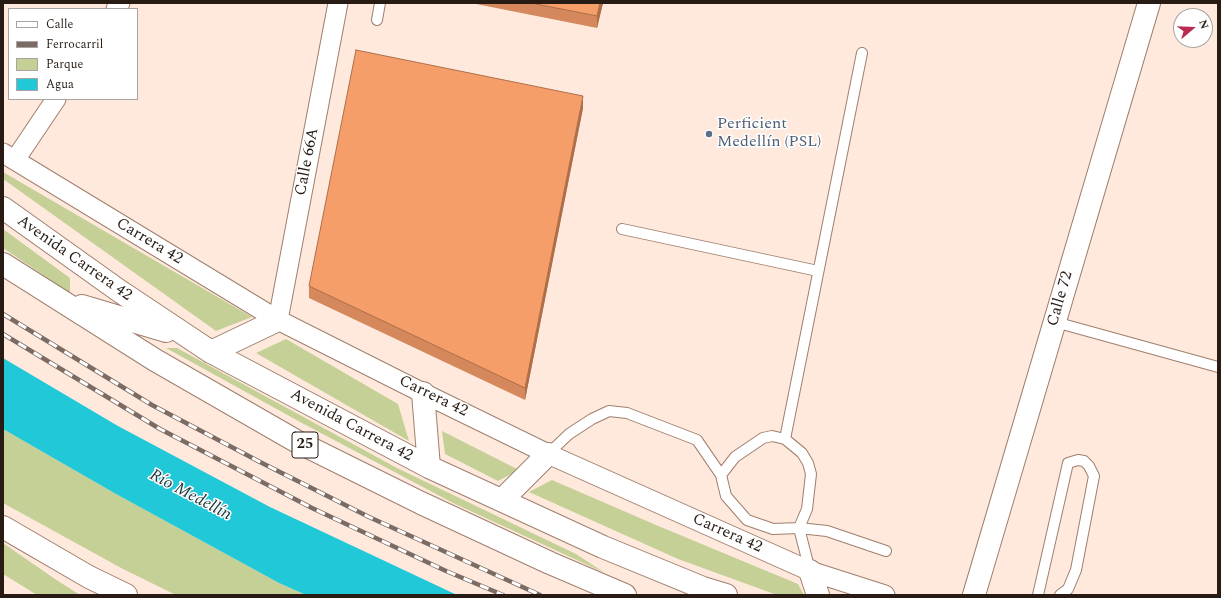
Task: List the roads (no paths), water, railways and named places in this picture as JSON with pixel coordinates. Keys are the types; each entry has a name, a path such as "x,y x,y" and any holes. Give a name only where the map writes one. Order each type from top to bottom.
{"main road":[{"name":"Calle 72","path":"974,595 1149,3"},
{"name":"Avenida Carrera 42","path":"3,208 210,352 429,467 603,547 710,592 726,595"},
{"name":"25","path":"3,264 155,360 296,440 428,507 550,563 625,595"},
{"path":"57,299 185,336"},
{"path":"210,352 278,320"},
{"path":"423,393 429,467"},
{"path":"502,500 548,454"},
{"path":"3,527 90,577 126,595"},
{"path":"810,571 818,595"},
{"path":"90,577 113,595"}],"street":[{"name":"Calle 66A","path":"278,320 338,3"},
{"path":"9,157 55,100"},
{"name":"Carrera 42","path":"9,157 278,320 423,393 548,454 810,571 885,595"}],"lane":[{"path":"377,20 380,3"},
{"path":"785,439 862,53"},
{"path":"622,228 818,271"},
{"path":"1055,322 1218,367"},
{"path":"548,454 569,434 592,419 609,411 627,413 697,440 721,475 726,496 747,520 772,529 799,528 828,531 886,551"},
{"path":"721,475 735,457 763,438 772,436 785,439 802,453 808,463 811,474 807,509 799,528 810,571"},
{"path":"1038,595 1068,464 1078,460 1089,466 1094,476 1076,570 1068,589 1060,595"}],"water":[{"name":"Río Medellín","path":"3,358 118,426 270,507 457,595 306,595 279,583 116,494 3,429"}],"railway":[{"path":"3,314 152,405 260,462 369,517 540,595"},
{"path":"3,334 160,429 312,508 446,571 503,595"}],"place":[{"name":"Perficient Medellín (PSL)","path":"709,134"}]}
